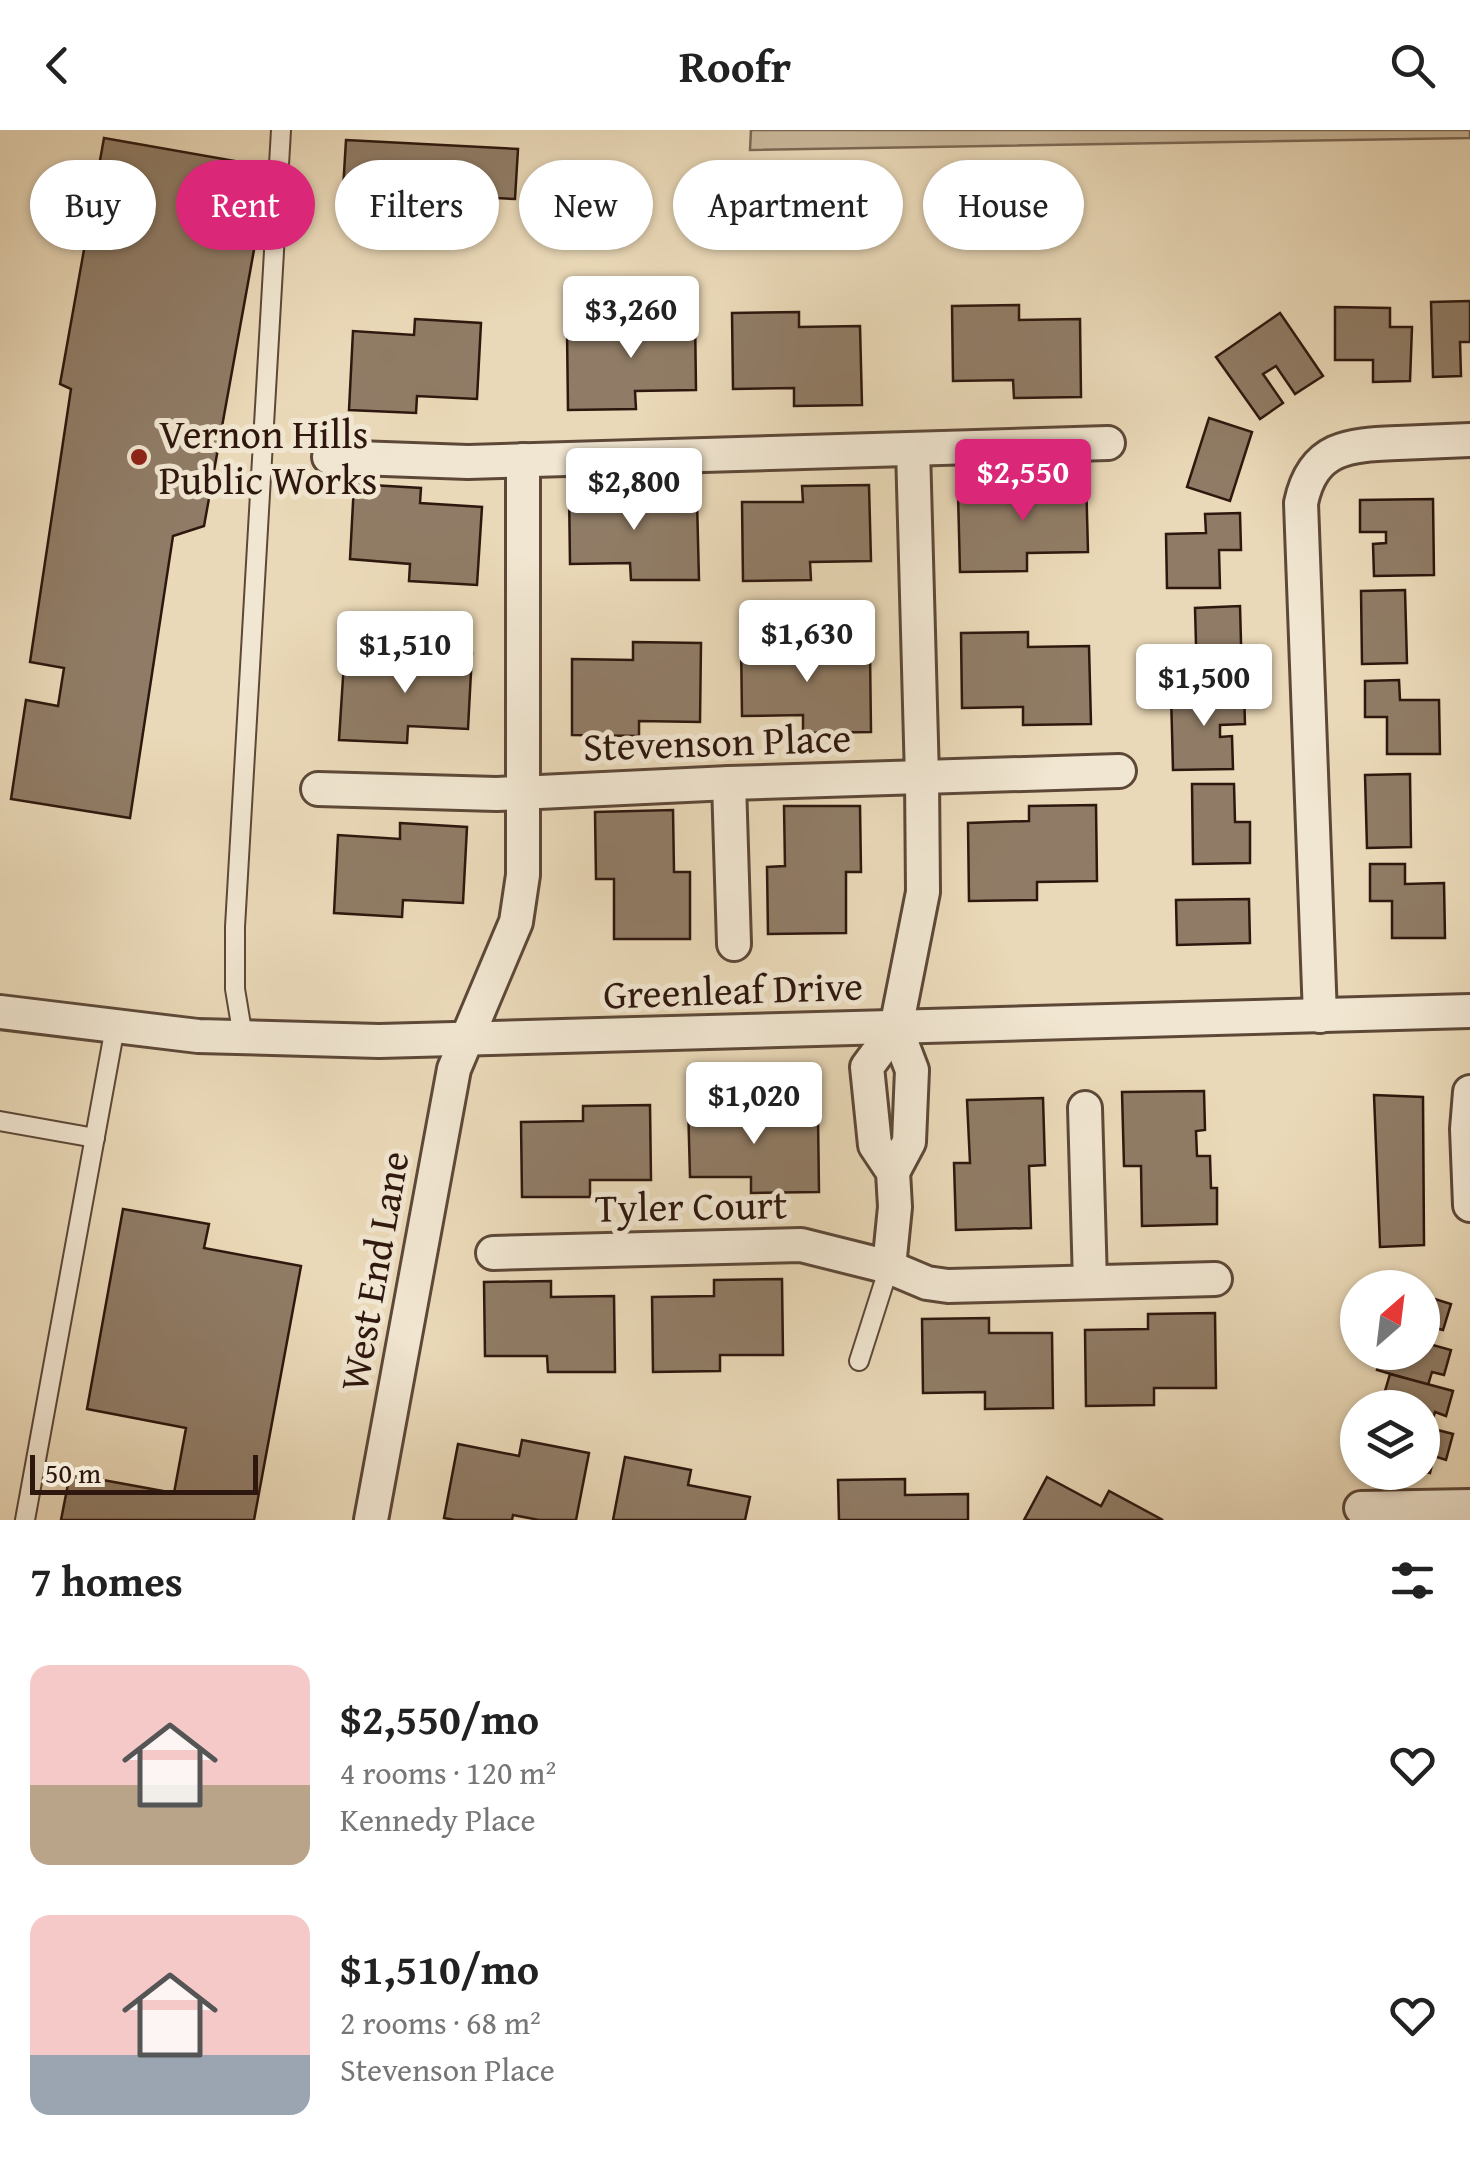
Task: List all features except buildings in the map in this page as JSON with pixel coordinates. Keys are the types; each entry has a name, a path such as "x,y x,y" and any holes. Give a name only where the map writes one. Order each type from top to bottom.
{"street":[{"path":"1320,1016 1301,503 1304,486 1315,468 1329,456 1354,445 1470,440"},
{"path":"329,457 468,462 1108,443"},
{"path":"889,1267 893,1172 874,1145 867,1068 896,1028 923,892 912,449"},
{"name":"West End Lane","path":"371,1520 454,1069 516,922 524,874 523,460"},
{"name":"Stevenson Place","path":"318,789 491,794 729,782 1119,771"},
{"path":"729,782 734,944"},
{"name":"Greenleaf Drive","path":"0,1012 198,1036 379,1041 1470,1011"},
{"path":"1470,1092 1470,1205"},
{"path":"1085,1108 1090,1282"},
{"name":"Tyler Court","path":"493,1252 800,1245 948,1286 1215,1279"},
{"path":"1361,1508 1470,1506"}],"lane":[{"path":"243,1037 234,989 235,927 281,130"},
{"path":"26,1520 116,1027"},
{"path":"0,1121 95,1138"},
{"path":"859,1361 889,1267"}],"shaded area":[{"path":"751,130 1470,130 1470,138 750,150"}],"place":[{"name":"Vernon Hills Public Works","path":"139,457"}]}
